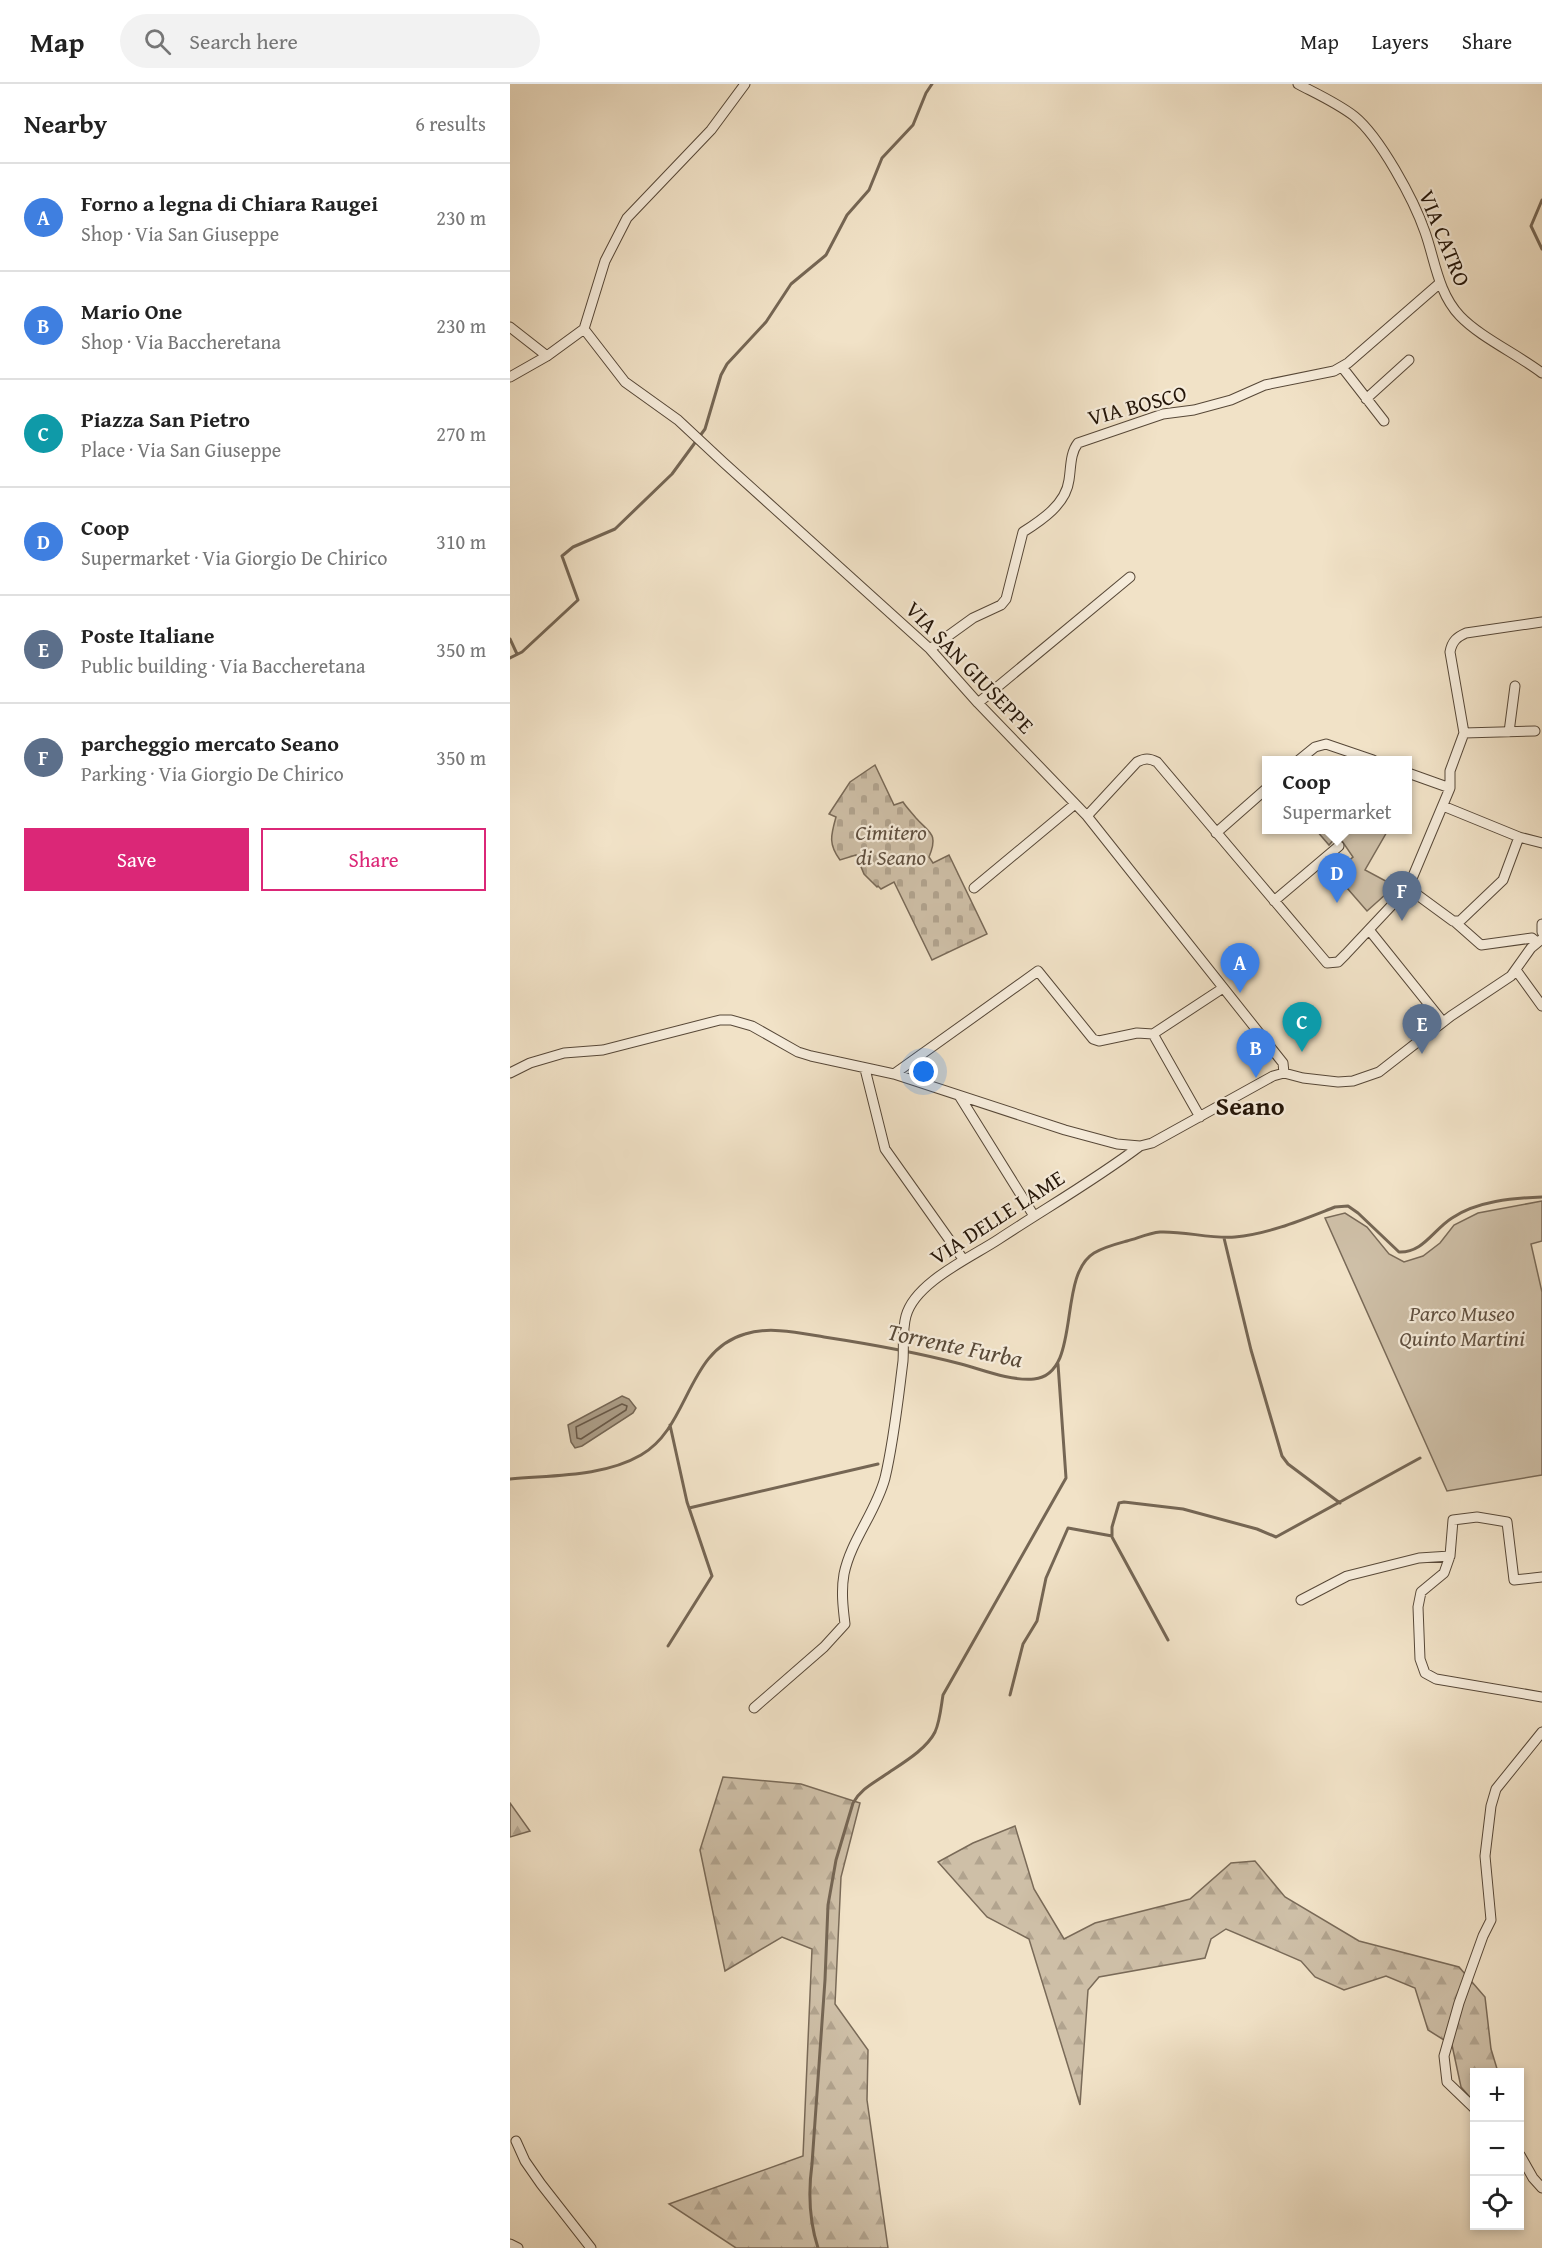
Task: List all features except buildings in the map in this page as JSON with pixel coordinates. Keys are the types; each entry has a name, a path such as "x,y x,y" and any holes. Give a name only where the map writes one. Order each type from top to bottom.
{"street":[{"path":"510,376 547,356 584,329 600,275 622,226 634,209 711,130 745,84"},
{"name":"VIA CATRO","path":"1298,84 1339,105 1367,130 1414,206 1440,283 1459,316 1542,373"},
{"name":"VIA BOSCO","path":"930,649 973,618 1001,605 1006,599 1023,532 1051,513 1068,487 1073,454 1078,443 1163,414 1207,407 1231,400 1265,385 1334,371 1342,367 1440,283"},
{"path":"510,327 547,356"},
{"name":"VIA SAN GIUSEPPE","path":"584,329 625,382 696,435 930,649 978,703 1087,816 1283,1063 1284,1070"},
{"path":"1366,399 1409,360"},
{"path":"1342,367 1384,421"},
{"path":"978,703 1130,577"},
{"path":"1087,816 1137,762 1151,759 1157,762 1327,963 1338,962 1370,931 1408,888 1450,788 1450,771 1464,732 1450,652 1452,643 1458,637 1475,631 1542,622"},
{"path":"1509,732 1515,686"},
{"path":"1464,732 1535,731"},
{"path":"1304,756 1315,747 1326,744 1361,756"},
{"path":"1412,775 1450,788"},
{"path":"1216,833 1262,793"},
{"path":"974,888 1075,804"},
{"path":"1443,806 1519,837 1542,843"},
{"path":"1458,921 1503,880 1519,837"},
{"path":"1274,901 1339,846"},
{"path":"1284,1070 1303,1078 1338,1082 1353,1082 1378,1072 1516,970 1540,941 1532,938 1481,945 1458,921 1408,888"},
{"path":"1542,924 1542,932"},
{"path":"1370,931 1443,1022"},
{"path":"1516,970 1542,1006"},
{"path":"894,1074 1038,971 1093,1039 1099,1041 1137,1033 1154,1034 1223,988"},
{"path":"510,1073 530,1063 564,1053 603,1050 720,1020 731,1020 752,1026 804,1054 894,1074 1065,1130 1117,1144 1140,1146"},
{"path":"1154,1034 1200,1117"},
{"path":"865,1069 885,1149 963,1259"},
{"name":"VIA DELLE LAME","path":"754,1708 824,1647 845,1624 842,1596 844,1574 881,1492 890,1459 903,1359 905,1323 910,1307 925,1288 963,1259 996,1241 1140,1146 1152,1143 1284,1070"},
{"path":"960,1097 1034,1216"},
{"path":"1542,1577 1514,1580 1507,1522 1476,1517 1453,1520 1450,1556 1444,1573 1421,1592 1418,1607 1420,1659 1425,1673 1436,1679 1542,1697"},
{"path":"1301,1600 1347,1576 1419,1558 1450,1556"},
{"path":"1470,2104 1447,2082 1444,2056 1459,2003 1491,1920 1485,1856 1491,1806 1496,1789 1542,1732"},
{"path":"516,2141 525,2161 540,2184 591,2248"},
{"path":"1524,2162 1542,2188"},
{"path":"510,2244 518,2248"}],"green space":[{"name":"Cimitero di Seano","path":"875,765 894,805 903,802 931,834 933,843 929,857 933,863 949,855 987,934 932,960 894,882 881,889 877,887 864,874 856,855 840,860 832,844 836,817 829,814 850,782"},
{"path":"1319,834 1386,834 1365,870 1395,886 1367,911 1334,873 1353,857 1338,835 1329,845"},
{"name":"Parco Museo Quinto Martini","path":"1542,1201 1542,1241 1531,1244 1542,1292 1542,1475 1447,1491 1325,1218 1345,1213 1367,1227 1389,1254 1404,1262 1423,1256 1440,1243 1454,1225 1478,1213"},
{"path":"723,1777 801,1784 860,1803 841,1877 835,2004 868,2050 867,2100 888,2248 736,2248 669,2204 803,2156 812,1949 782,1937 725,1971 700,1850"},
{"path":"510,1803 530,1831 510,1837"},
{"path":"1015,1826 1034,1889 1064,1939 1095,1923 1190,1899 1231,1863 1255,1861 1285,1897 1359,1941 1459,1967 1485,1997 1491,2049 1497,2068 1470,2068 1470,2097 1461,2087 1452,2045 1428,2030 1415,1988 1386,1976 1344,1990 1315,1977 1301,1961 1226,1929 1211,1939 1205,1958 1099,1977 1088,1990 1080,2105 1029,1939 987,1917 938,1862 973,1843"}],"water":[{"path":"622,1396 629,1399 636,1408 633,1413 582,1446 575,1448 571,1442 568,1425"}],"waterway":[{"path":"510,658 522,652 578,600 562,556 573,547 615,529 672,474 705,429 721,375 727,364 766,322 791,284 826,255 847,215 869,190 882,158 913,125 932,84"},
{"path":"1542,200 1531,226 1542,249"},
{"path":"510,639 517,654"},
{"name":"Torrente Furba","path":"510,1479 594,1471 641,1455 670,1427 699,1372 711,1356 726,1343 745,1334 774,1330 805,1334 910,1352 1006,1377 1034,1379 1049,1373 1059,1360 1075,1282 1083,1265 1094,1253 1106,1247 1160,1232 1226,1237 1261,1233 1335,1207 1348,1206 1399,1252 1415,1249 1445,1223 1462,1212 1484,1204 1542,1197"},
{"path":"1224,1238 1251,1350 1282,1456 1288,1464 1340,1503"},
{"path":"818,2248 811,2217 810,2185 825,1980 828,1905 836,1860 856,1798 867,1787 919,1751 931,1739 939,1719 943,1695 1066,1478 1058,1364"},
{"path":"668,1646 712,1576 687,1502 670,1425"},
{"path":"1168,1640 1112,1537 1112,1527 1119,1503 1183,1509 1257,1529 1276,1537 1420,1458"},
{"path":"689,1508 878,1464"},
{"path":"1010,1695 1023,1644 1037,1621 1046,1578 1068,1528 1112,1536"}],"place":[{"name":"Coop","path":"1337,903"},
{"name":"parcheggio mercato Seano","path":"1402,921"},
{"name":"Forno a legna di Chiara Raugei","path":"1240,993"},
{"name":"Piazza San Pietro","path":"1302,1052"},
{"name":"Poste Italiane","path":"1422,1054"},
{"name":"Mario One","path":"1256,1078"}],"district":[{"name":"Seano","path":"1250,1105"}]}
